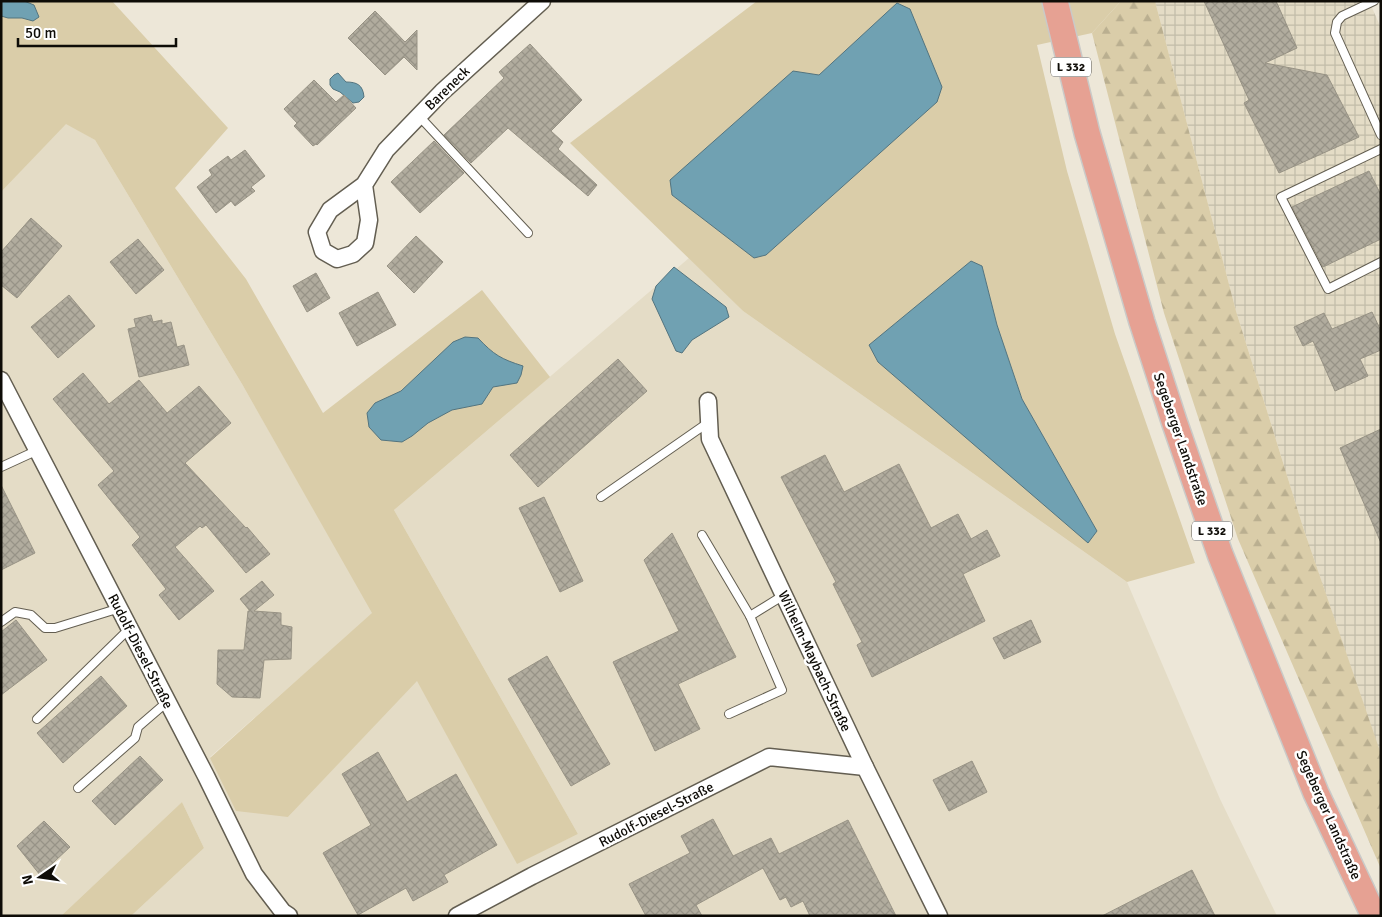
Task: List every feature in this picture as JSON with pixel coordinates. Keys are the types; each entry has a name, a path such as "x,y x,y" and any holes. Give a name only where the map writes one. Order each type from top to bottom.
{"main road":[{"name":"Segeberger Landstraße","path":"1055,1 1087,133 1142,322 1220,554 1316,793 1374,916"}],"street":[{"name":"Bareneck","path":"364,185 386,150 418,116 542,1"},
{"name":"Rudolf-Diesel-Straße","path":"1,380 168,701 254,874 283,912 289,916"},
{"name":"Wilhelm-Maybach-Straße","path":"708,401 710,439 865,767 939,916"},
{"name":"Rudolf-Diesel-Straße","path":"456,916 769,757 865,767"}],"lane":[{"path":"1374,1 1342,16 1337,22 1336,33 1381,135"},
{"path":"418,116 528,233"},
{"path":"1381,149 1281,197 1328,289 1381,262"},
{"path":"601,497 710,422"},
{"path":"1,467 38,450"},
{"path":"702,534 750,616 782,690 729,714"},
{"path":"750,616 784,595"},
{"path":"1,622 15,612 31,615 45,628 55,628 120,608"},
{"path":"37,719 130,628"},
{"path":"78,788 135,738 138,727 168,701"}],"shaded area":[{"path":"1155,1 1369,1 1381,28 1381,749 1379,750 1303,527 1236,311"},
{"path":"66,123 95,140 242,384 373,613 210,757 288,817 417,680 517,863 578,834 394,510 689,258 743,311 1127,582 1220,799 1277,916 131,916 204,848 182,802 61,916 1,916 1,192"}],"green space":[{"path":"1,1 112,1 228,128 175,188 246,279 323,413 482,290 550,377 394,510 578,834 517,864 417,681 288,817 236,811 210,758 372,613 242,384 95,140 66,124 1,192"},
{"path":"757,1 1121,1 1092,33 1037,45 1067,171 1115,334 1195,563 1127,582 743,311 570,143","holes":["982,266 997,325 1022,399 1097,531 869,345"]},
{"path":"1121,1 1155,1 1236,311 1303,527 1381,754 1381,869 1238,539 1164,313 1092,33"},
{"path":"182,802 204,848 131,916 61,916"}],"water":[{"path":"1,1 24,1 34,5 39,17 33,21 1,16"},
{"path":"897,3 910,9 942,87 937,102 766,255 754,258 672,195 670,180 793,71 819,75"},
{"path":"338,73 346,82 361,87 364,97 359,102 353,103 330,85 330,79"},
{"path":"971,261 982,266 997,325 1022,399 1097,531 1088,543 878,362 869,345"},
{"path":"674,267 726,307 729,317 692,340 682,353 676,351 652,299 656,286"},
{"path":"465,337 478,338 498,356 523,366 517,383 493,387 482,404 452,410 428,423 402,442 381,440 369,427 367,413 375,403 401,391 453,342"}],"building":[{"path":"1204,1 1276,1 1297,48 1265,63 1327,75 1359,137 1279,173 1244,103 1249,100"},
{"path":"375,11 405,42 417,30 417,70 404,57 385,75 348,38"},
{"path":"530,44 582,100 551,131 563,142 558,149 597,185 588,196 508,128 471,163 444,135 504,78 499,72"},
{"path":"314,80 336,102 344,95 356,108 317,145 313,146 294,126 297,123 284,109"},
{"path":"434,141 464,173 420,213 391,182"},
{"path":"245,150 265,176 251,187 255,191 235,206 231,201 216,213 197,187 212,175 209,170 228,156 231,160"},
{"path":"1369,171 1381,195 1381,239 1323,267 1292,207"},
{"path":"31,218 62,246 17,298 1,285 1,252"},
{"path":"416,236 443,262 414,293 387,266"},
{"path":"138,239 164,270 136,294 110,262"},
{"path":"316,273 330,298 307,312 293,286"},
{"path":"378,292 396,325 357,346 339,313"},
{"path":"69,295 95,326 58,358 31,327"},
{"path":"1372,312 1381,331 1381,350 1360,359 1368,376 1335,391 1313,341 1303,346 1294,327 1324,313 1332,329"},
{"path":"151,315 153,322 162,320 162,324 171,322 177,347 184,345 189,365 139,377 128,329 136,327 134,319"},
{"path":"618,359 647,391 538,487 510,455"},
{"path":"83,373 109,404 139,380 167,413 199,386 231,423 185,463 247,527 270,554 246,573 206,525 202,528 200,526 175,547 214,591 179,620 159,595 166,589 132,545 140,537 98,485 114,471 53,399"},
{"path":"1381,429 1381,543 1340,448"},
{"path":"825,455 844,492 899,464 931,528 958,514 971,539 987,530 1000,556 963,574 985,621 872,677 857,645 862,642 833,584 836,582 781,477"},
{"path":"1,485 35,553 1,570"},
{"path":"544,497 583,581 560,592 519,508"},
{"path":"672,533 736,657 678,684 700,729 655,751 613,662 679,631 644,560"},
{"path":"262,581 274,595 254,611 281,613 281,625 292,627 291,659 264,660 260,698 232,697 217,684 218,650 244,650 248,611 250,611 240,599"},
{"path":"16,620 47,660 1,695 1,632"},
{"path":"1031,620 1041,642 1004,659 993,638"},
{"path":"547,656 610,764 571,786 508,679"},
{"path":"101,676 127,706 63,763 37,733"},
{"path":"378,752 407,802 456,774 497,845 444,875 448,882 413,901 406,888 358,915 323,853 371,825 342,774"},
{"path":"140,756 163,780 115,825 92,801"},
{"path":"972,761 987,792 949,811 933,780"},
{"path":"713,819 733,856 771,838 779,854 848,820 896,916 810,916 803,901 791,907 786,897 780,900 763,868 696,905 702,916 646,916 629,884 690,853 681,836"},
{"path":"44,821 70,847 40,875 17,846"},
{"path":"1192,870 1215,916 1102,916"}]}
